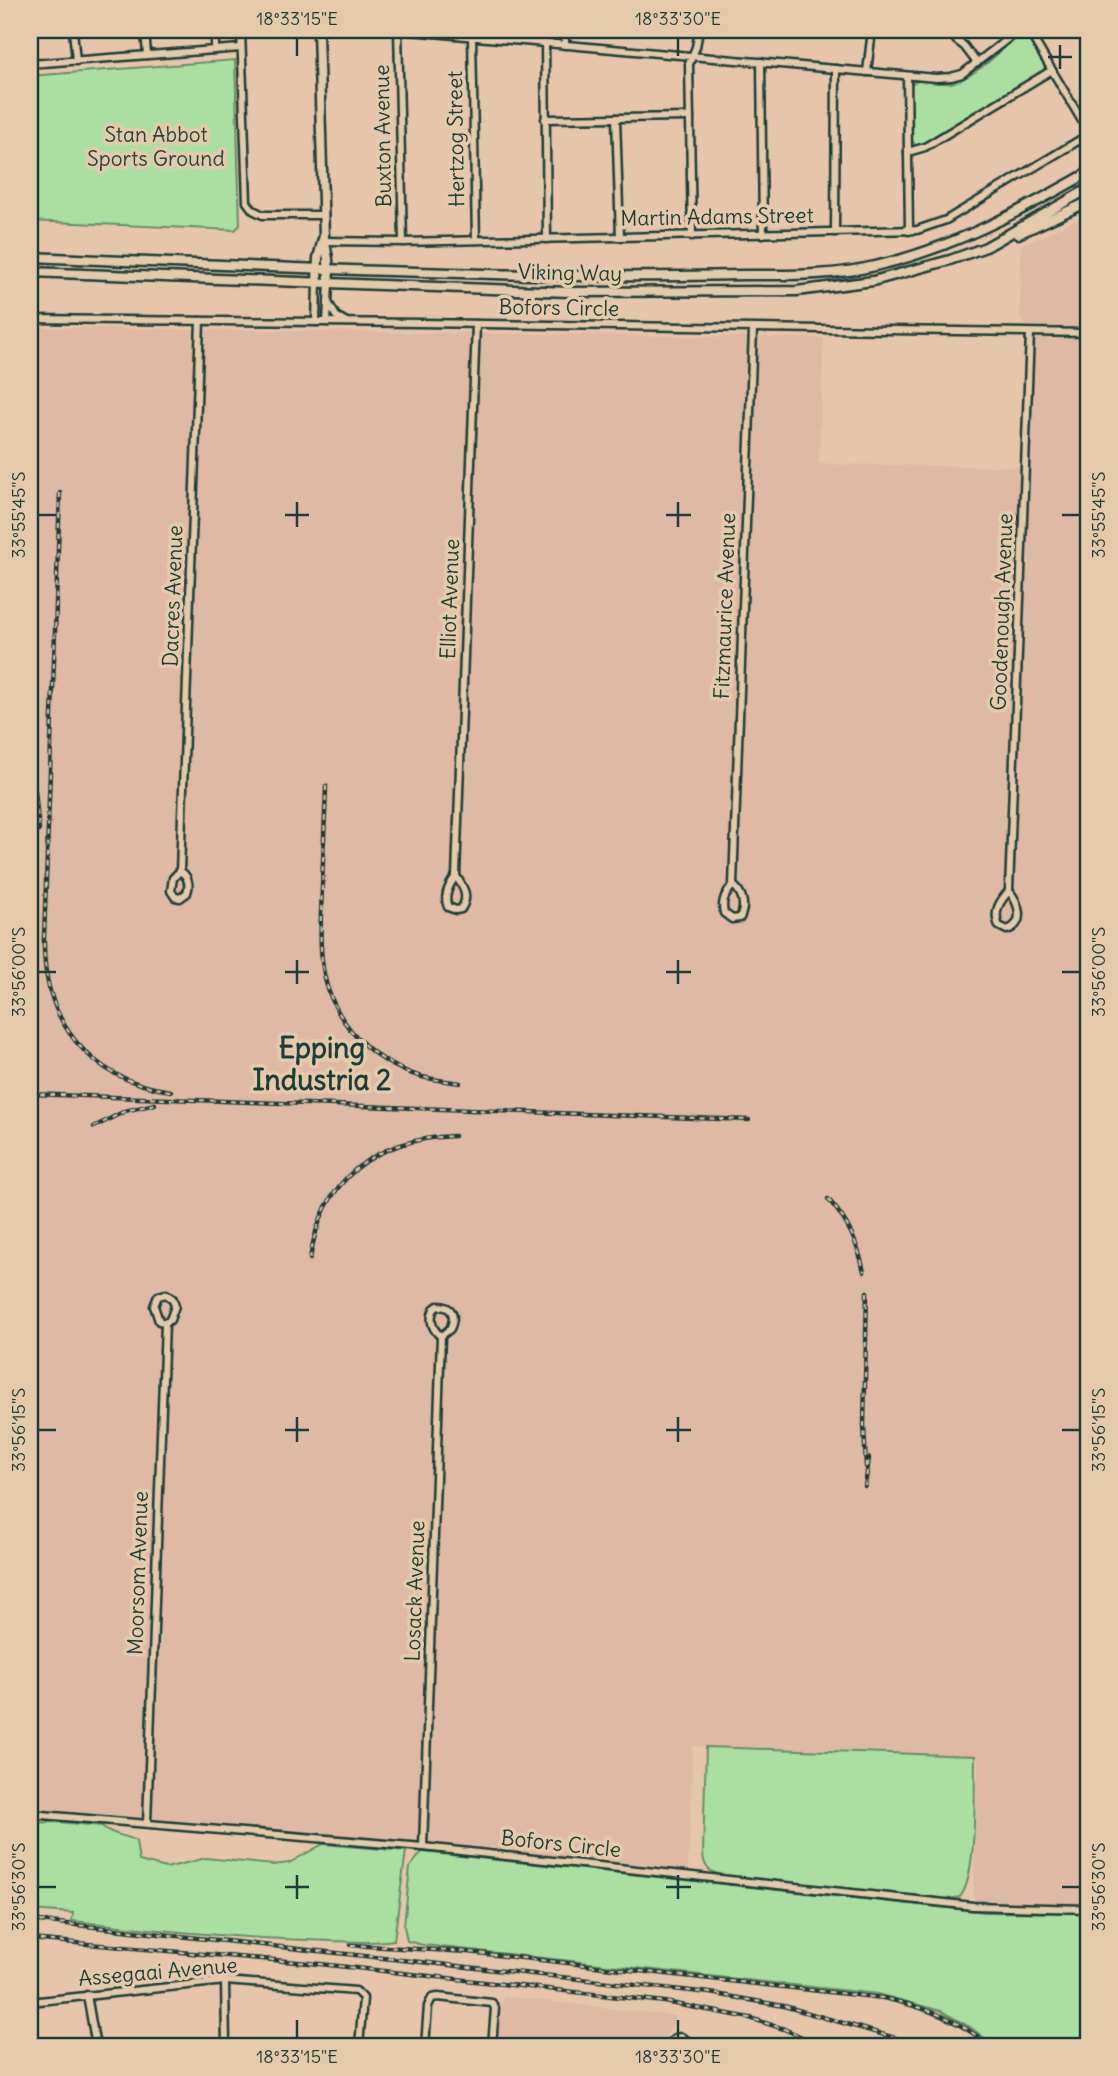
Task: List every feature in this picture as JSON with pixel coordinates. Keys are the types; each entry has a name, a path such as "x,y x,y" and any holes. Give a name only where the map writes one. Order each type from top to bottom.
{"main road":[{"path":"317,283 324,215 318,30"},
{"name":"Viking Way","path":"30,257 478,274 639,277 844,271 887,263 954,242 1088,173"},
{"name":"Viking Way","path":"30,272 570,292 797,291 893,277 986,247 1088,189"},
{"path":"986,247 1088,202"},
{"path":"323,240 329,283"}],"street":[{"path":"73,30 76,61"},
{"path":"145,30 147,55"},
{"path":"215,30 215,50"},
{"path":"240,30 246,199 250,207 266,216 324,215"},
{"path":"399,30 936,78 962,74 1019,30"},
{"name":"Buxton Avenue","path":"399,30 403,242"},
{"path":"565,30 565,45"},
{"path":"692,236 689,64 694,56 699,30"},
{"path":"867,72 872,30"},
{"path":"1028,30 1088,133"},
{"name":"Hertzog Street","path":"472,36 476,240"},
{"path":"956,40 977,63"},
{"path":"545,43 547,239"},
{"path":"30,64 241,48"},
{"path":"761,62 763,234"},
{"path":"835,232 836,69"},
{"path":"908,152 925,147 1052,70"},
{"path":"907,76 909,231"},
{"path":"545,119 690,117"},
{"path":"616,118 620,237"},
{"name":"Martin Adams Street","path":"323,240 403,242 909,231 946,220 1088,133"},
{"path":"316,322 317,283"},
{"path":"327,322 329,283"},
{"path":"328,303 336,316 346,322"},
{"name":"Bofors Circle","path":"30,319 1088,333"},
{"name":"Dacres Avenue","path":"180,871 200,321"},
{"name":"Elliot Avenue","path":"456,876 476,324"},
{"name":"Fitzmaurice Avenue","path":"733,885 753,328"},
{"name":"Goodenough Avenue","path":"1009,891 1030,333"},
{"path":"456,876 465,890 466,900 461,909 456,910 448,907 446,899 448,888 456,876"},
{"path":"733,885 740,892 744,905 740,918 732,919 724,913 723,904 725,895 733,885"},
{"path":"1009,891 1016,900 1019,913 1015,927 1007,930 999,926 996,916 999,903 1009,891"},
{"path":"166,1294 173,1299 175,1306 170,1320 165,1323 159,1321 154,1306 158,1296 166,1294"},
{"path":"438,1306 451,1309 453,1314 450,1328 441,1336 436,1333 431,1320 434,1309 438,1306"},
{"name":"Moorsom Avenue","path":"147,1823 165,1323"},
{"name":"Losack Avenue","path":"423,1847 441,1336"},
{"name":"Bofors Circle","path":"30,1814 423,1847 973,1906 1088,1909"},
{"path":"225,1981 226,2046"},
{"name":"Assegaai Avenue","path":"30,2002 225,1981 356,1991 363,1997 359,2046"},
{"path":"87,1995 96,2046"},
{"path":"425,2046 428,2006 432,1998 438,1997 492,2003 495,2008 492,2046"},
{"path":"668,2046 681,2037 696,2046"}],"shaded area":[{"path":"1088,214 1088,1909 973,1906 978,1756 693,1746 688,1869 30,1809 30,327 824,338 819,464 1025,467 1030,333 1020,316 1021,245"},
{"path":"503,1996 677,2016 660,2046 498,2046"}],"green space":[{"path":"1024,33 1028,35 1045,63 1044,71 922,146 914,144 911,139 912,83 951,83 960,80 978,70"},
{"name":"Stan Abbot Sports Ground","path":"235,60 240,225 235,230 30,221 30,76"},
{"path":"706,1747 975,1756 975,1808 970,1870 960,1897 948,1899 722,1875 711,1871 706,1866 703,1853"},
{"path":"57,1822 102,1826 110,1832 136,1841 139,1861 166,1868 206,1858 273,1865 289,1863 323,1844 406,1851 394,1940 351,1942 219,1935 72,1921 73,1913 30,1910 30,1823"},
{"path":"422,1852 985,1912 1088,1913 1088,2043 1065,2046 995,2046 970,2027 941,2011 877,1994 423,1945 407,1941 404,1926 410,1867"}],"railway":[{"path":"60,493 45,968 51,995 61,1020 76,1041 94,1059 116,1074 142,1085 171,1091"},
{"path":"326,786 321,948 323,968 335,1005 357,1037 387,1062 422,1077 460,1083"},
{"path":"35,791 39,830"},
{"path":"30,1094 749,1120"},
{"path":"94,1127 125,1111 155,1104"},
{"path":"310,1259 316,1231 326,1206 340,1185 357,1168 400,1145 454,1136"},
{"path":"828,1199 851,1233 864,1272"},
{"path":"866,1467 864,1425 867,1292"},
{"path":"865,1486 869,1458"},
{"path":"30,1920 710,1993 784,2006 923,2046"},
{"path":"30,1939 320,1964 665,2002 750,2018 822,2046"},
{"path":"351,1945 468,1952 883,1998 912,2005 953,2021 989,2046"}],"district":[{"name":"Epping Industria 2","path":"322,1064"}]}
